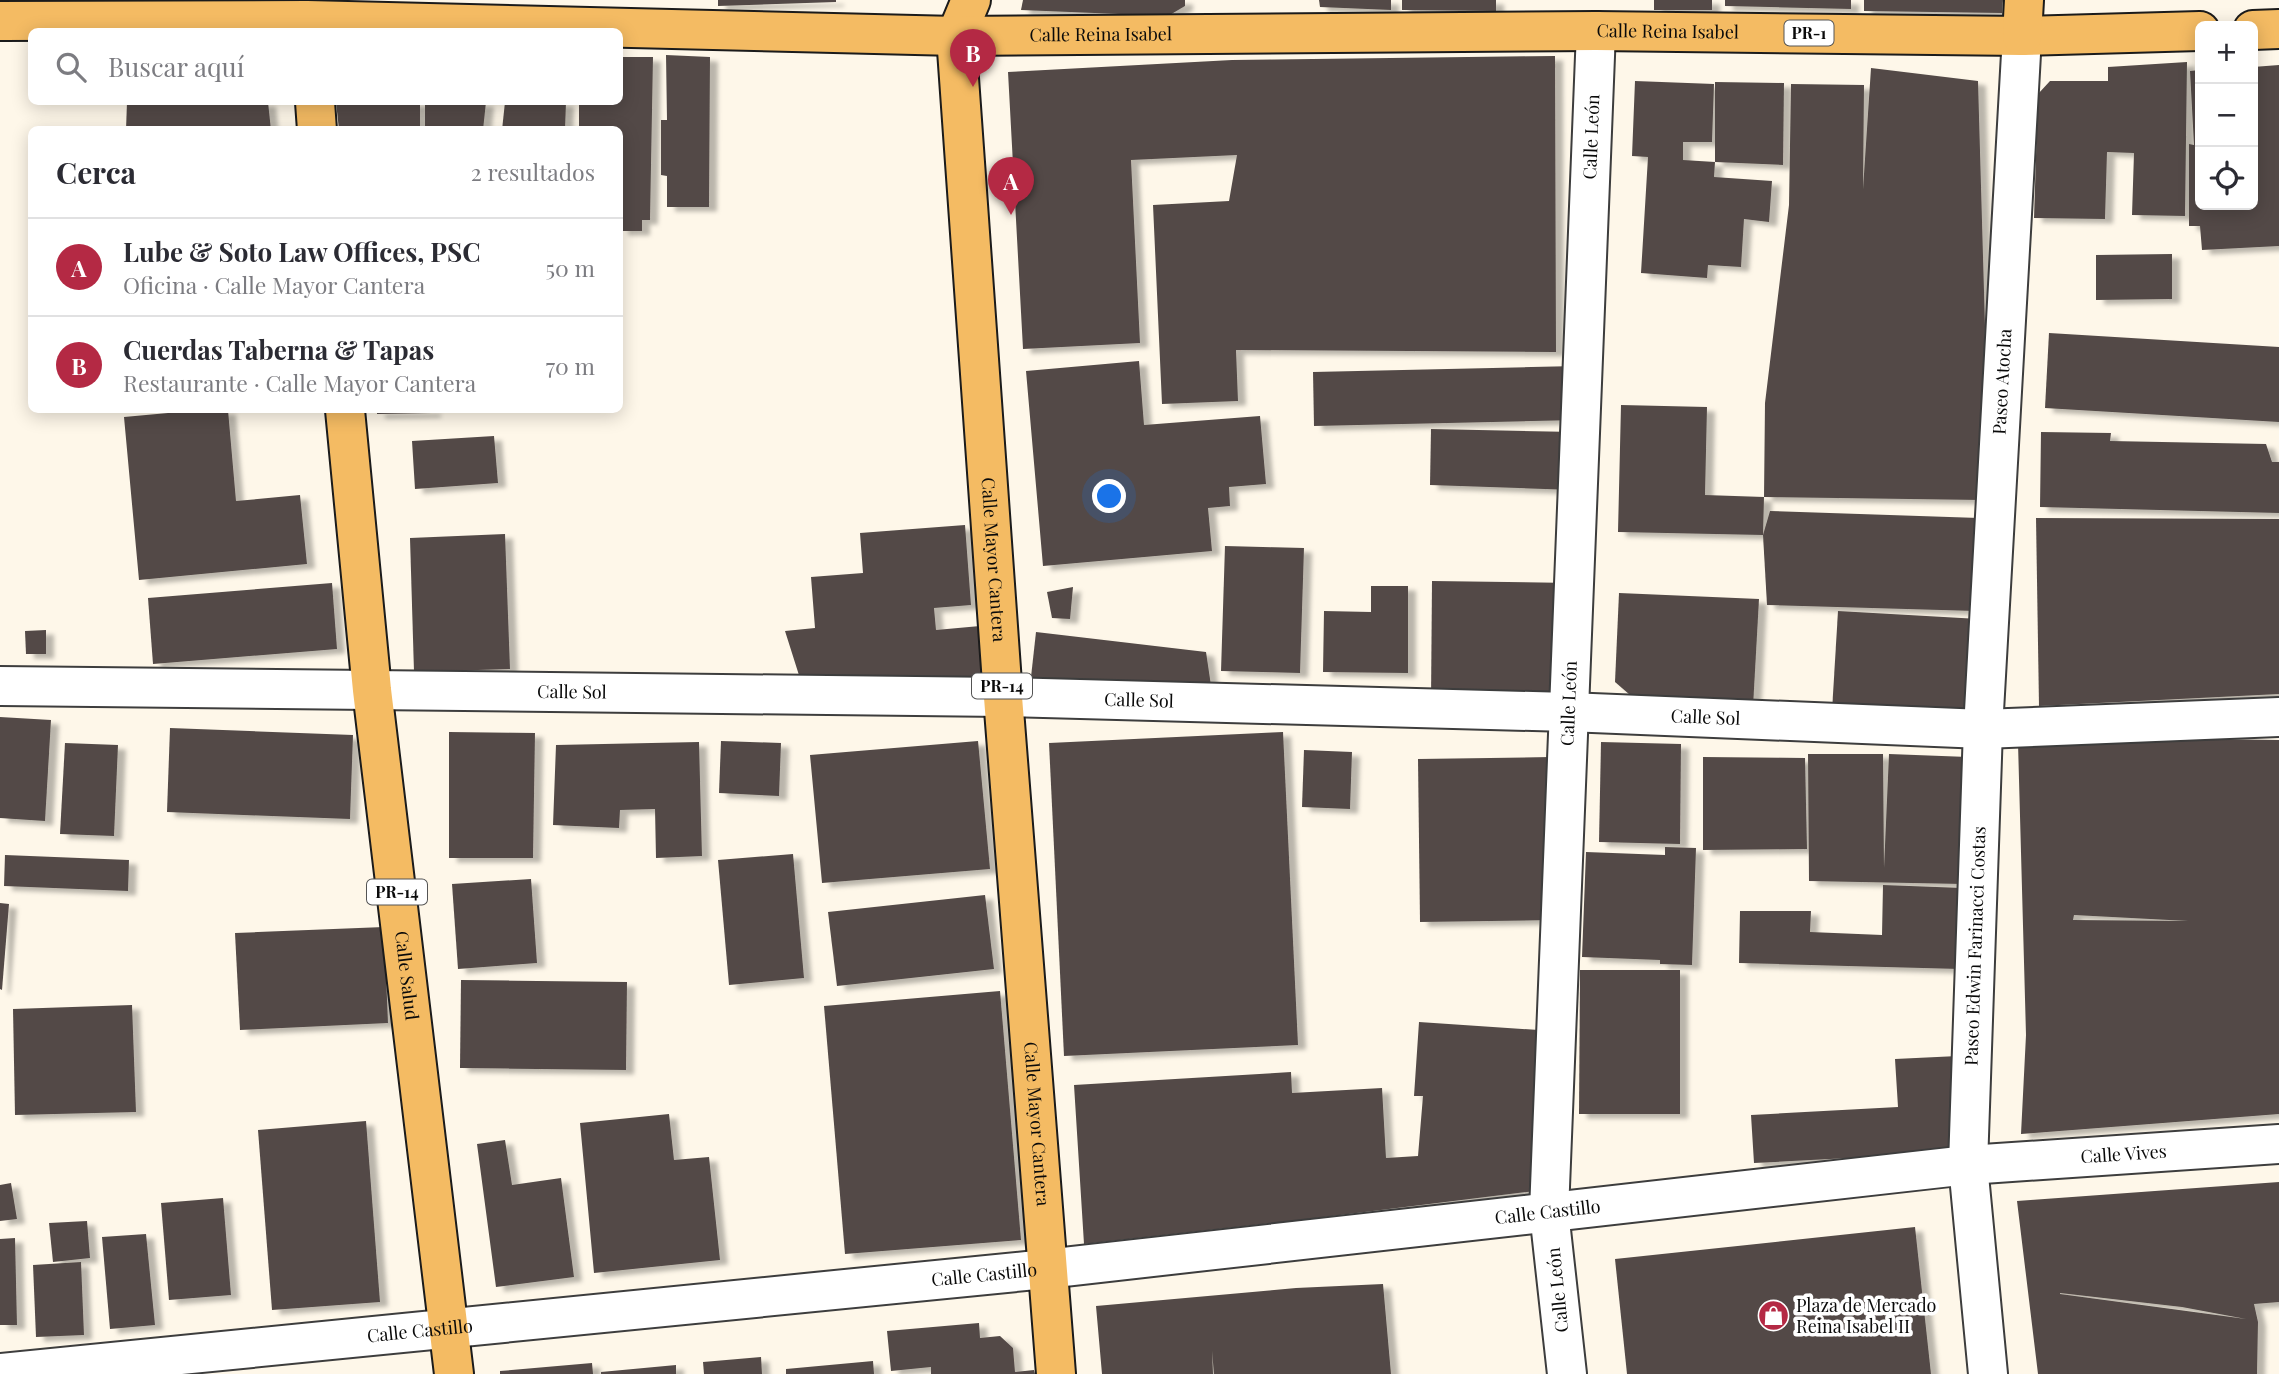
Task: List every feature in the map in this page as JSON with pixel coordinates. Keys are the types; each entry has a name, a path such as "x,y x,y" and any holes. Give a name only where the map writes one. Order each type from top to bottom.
{"main road":[{"name":"Calle Mayor Cantera","path":"971,0 956,36 1003,697 1056,1374"},
{"name":"Calle Reina Isabel","path":"0,20 309,17 956,36 1596,31 2023,18 2195,31"},
{"path":"2258,30 2279,29"},
{"path":"315,105 317,126"},
{"name":"Calle Salud","path":"345,413 372,690 454,1374"}],"street":[{"name":"Paseo Atocha","path":"1983,729 2023,18"},
{"name":"Calle León","path":"1567,1374 1549,1212 1596,31"},
{"name":"Calle Sol","path":"0,686 1003,697 1568,712 1983,729 2279,717"},
{"name":"Paseo Edwin Farinacci Costas","path":"1983,729 1968,1165 1988,1374"},
{"name":"Calle Vives","path":"1968,1165 2279,1143"},
{"name":"Calle Castillo","path":"0,1373 1046,1269 1968,1165"}],"building":[{"path":"230,0 230,1 144,2"},
{"path":"718,0 836,0 836,2 718,6"},
{"path":"1023,0 1185,0 1185,6 1168,16 1021,10"},
{"path":"1319,0 1391,0 1391,10 1320,7"},
{"path":"1402,0 1496,0 1496,11 1402,10"},
{"path":"1654,0 1712,0 1712,10 1654,10"},
{"path":"1725,0 1851,0 1851,9 1725,6"},
{"path":"1864,0 2003,0 2002,13 1864,11"},
{"path":"666,55 710,57 709,207 667,207 667,176 661,175 661,120 667,120"},
{"path":"1555,56 1556,352 1236,350 1238,401 1162,404 1153,205 1229,201 1237,155 1131,160 1140,343 1023,349 1008,72 1232,60"},
{"path":"623,57 653,57 650,220 642,220 642,231 623,231 623,126 579,126 579,105 623,105"},
{"path":"2187,62 2185,216 2132,215 2134,153 2107,152 2105,219 2034,218 2038,94 2050,81 2108,81 2108,67"},
{"path":"2279,65 2279,246 2202,250 2200,226 2189,226 2189,144 2194,145 2190,71 2195,70 2195,210 2258,210 2258,67"},
{"path":"1871,68 1978,81 1985,326 1981,500 1764,497 1765,403 1789,205 1791,84 1864,85 1863,189"},
{"path":"1635,81 1714,84 1712,142 1683,142 1683,160 1715,162 1714,177 1772,181 1769,222 1744,219 1741,267 1708,265 1707,278 1641,273 1648,157 1632,156"},
{"path":"1715,82 1784,83 1783,165 1715,162"},
{"path":"127,105 268,105 271,126 126,126"},
{"path":"336,105 420,105 420,126 339,126"},
{"path":"425,105 486,105 483,126 425,126"},
{"path":"505,105 566,105 565,126 502,126"},
{"path":"2172,254 2172,299 2096,300 2096,255"},
{"path":"2049,333 2279,347 2279,422 2045,408"},
{"path":"1139,361 1144,425 1260,416 1266,484 1229,487 1230,506 1208,508 1212,551 1043,566 1026,371"},
{"path":"1577,366 1579,420 1314,426 1313,372"},
{"path":"1621,405 1707,407 1705,495 1764,497 1763,535 1618,532"},
{"path":"168,413 228,413 236,501 300,495 307,564 139,580 124,417"},
{"path":"1431,429 1575,432 1573,490 1430,485"},
{"path":"2041,432 2111,433 2110,441 2266,444 2272,462 2279,462 2279,513 2040,507"},
{"path":"494,436 498,483 415,489 412,441"},
{"path":"1770,511 1979,518 1976,611 1767,605 1763,535"},
{"path":"2036,518 2279,519 2279,694 2039,706"},
{"path":"965,525 971,605 934,608 936,630 980,626 985,689 804,691 785,631 815,628 811,577 863,573 860,533"},
{"path":"505,534 510,669 414,672 410,538"},
{"path":"1225,546 1304,548 1300,673 1221,671"},
{"path":"1432,581 1573,583 1559,700 1431,700"},
{"path":"332,583 337,649 153,664 148,598"},
{"path":"1371,586 1408,586 1408,673 1323,672 1324,611 1371,612"},
{"path":"1073,587 1070,619 1052,618 1047,592"},
{"path":"1619,593 1759,599 1753,707 1637,701 1615,682"},
{"path":"1838,611 1979,619 1974,719 1832,711"},
{"path":"46,630 46,654 26,654 25,631"},
{"path":"1036,632 1206,652 1213,699 1031,677"},
{"path":"0,717 51,720 45,821 0,818"},
{"path":"170,728 353,735 350,819 167,812"},
{"path":"449,732 535,733 533,858 449,858"},
{"path":"1283,732 1298,1045 1064,1056 1049,743"},
{"path":"2279,740 2279,1114 2021,1134 2026,1035 2018,743","holes":["2074,915 2188,921 2073,920"]},
{"path":"721,741 781,743 779,796 719,793"},
{"path":"978,741 990,869 822,883 810,755"},
{"path":"699,742 702,856 656,858 655,809 620,810 619,828 553,825 556,745"},
{"path":"1601,742 1681,744 1680,844 1599,842"},
{"path":"65,743 118,745 114,836 60,834"},
{"path":"1304,750 1352,752 1350,809 1302,807"},
{"path":"1808,754 1883,754 1884,868 1889,754 1968,757 1963,884 1809,881"},
{"path":"1551,757 1554,920 1420,922 1418,759"},
{"path":"1703,757 1805,758 1807,849 1703,850"},
{"path":"1665,847 1696,848 1692,965 1660,964 1660,960 1582,957 1586,852 1665,855"},
{"path":"793,854 804,978 729,985 718,860"},
{"path":"5,855 129,860 128,891 4,886"},
{"path":"531,879 537,963 458,969 452,884"},
{"path":"1883,885 1963,888 1960,969 1739,963 1740,911 1811,911 1810,932 1882,935"},
{"path":"985,895 994,969 837,986 828,912"},
{"path":"0,903 9,904 2,990 0,989"},
{"path":"384,927 388,1023 240,1030 235,933"},
{"path":"1580,970 1680,970 1680,1114 1579,1114"},
{"path":"461,980 627,982 626,1070 460,1068"},
{"path":"1000,991 1021,1240 845,1254 824,1006"},
{"path":"132,1005 136,1112 15,1115 13,1009"},
{"path":"1419,1022 1539,1030 1534,1104 1535,1191 1084,1244 1074,1085 1291,1072 1292,1093 1382,1088 1386,1158 1418,1156 1423,1096 1414,1096"},
{"path":"1958,1056 1964,1152 1754,1163 1751,1115 1898,1107 1895,1059"},
{"path":"669,1114 674,1160 709,1157 720,1260 594,1273 580,1123"},
{"path":"366,1121 380,1302 272,1310 258,1130"},
{"path":"505,1140 512,1185 561,1178 574,1277 496,1287 477,1144"},
{"path":"2279,1182 2279,1302 2254,1304 2258,1322 2257,1374 2038,1374 2017,1201","holes":["2060,1293 2182,1307 2246,1319"]},
{"path":"11,1183 17,1219 0,1221 0,1185"},
{"path":"223,1198 231,1295 169,1300 161,1203"},
{"path":"87,1221 90,1258 53,1262 49,1223"},
{"name":"Plaza de Mercado Reina Isabel II","path":"1915,1227 1931,1374 1627,1374 1615,1259"},
{"path":"146,1234 155,1325 110,1329 102,1237"},
{"path":"15,1238 17,1325 0,1325 0,1239"},
{"path":"81,1262 84,1335 36,1337 33,1265"},
{"path":"1383,1284 1391,1374 1214,1374 1212,1351 1213,1374 1102,1374 1096,1306 1296,1288"},
{"path":"979,1323 980,1338 1000,1336 1013,1348 1015,1372 1034,1370 1035,1374 931,1374 931,1367 891,1371 887,1331"},
{"path":"761,1357 762,1374 704,1374 703,1362"},
{"path":"873,1361 874,1374 786,1374 786,1369"},
{"path":"592,1363 593,1374 500,1374 500,1371"},
{"path":"676,1365 676,1374 601,1374 601,1372"}],"place":[{"name":"Cuerdas Taberna & Tapas","path":"973,87"},
{"name":"Lube & Soto Law Offices, PSC","path":"1011,215"},
{"name":"Plaza de Mercado Reina Isabel II","path":"1773,1316"}]}
